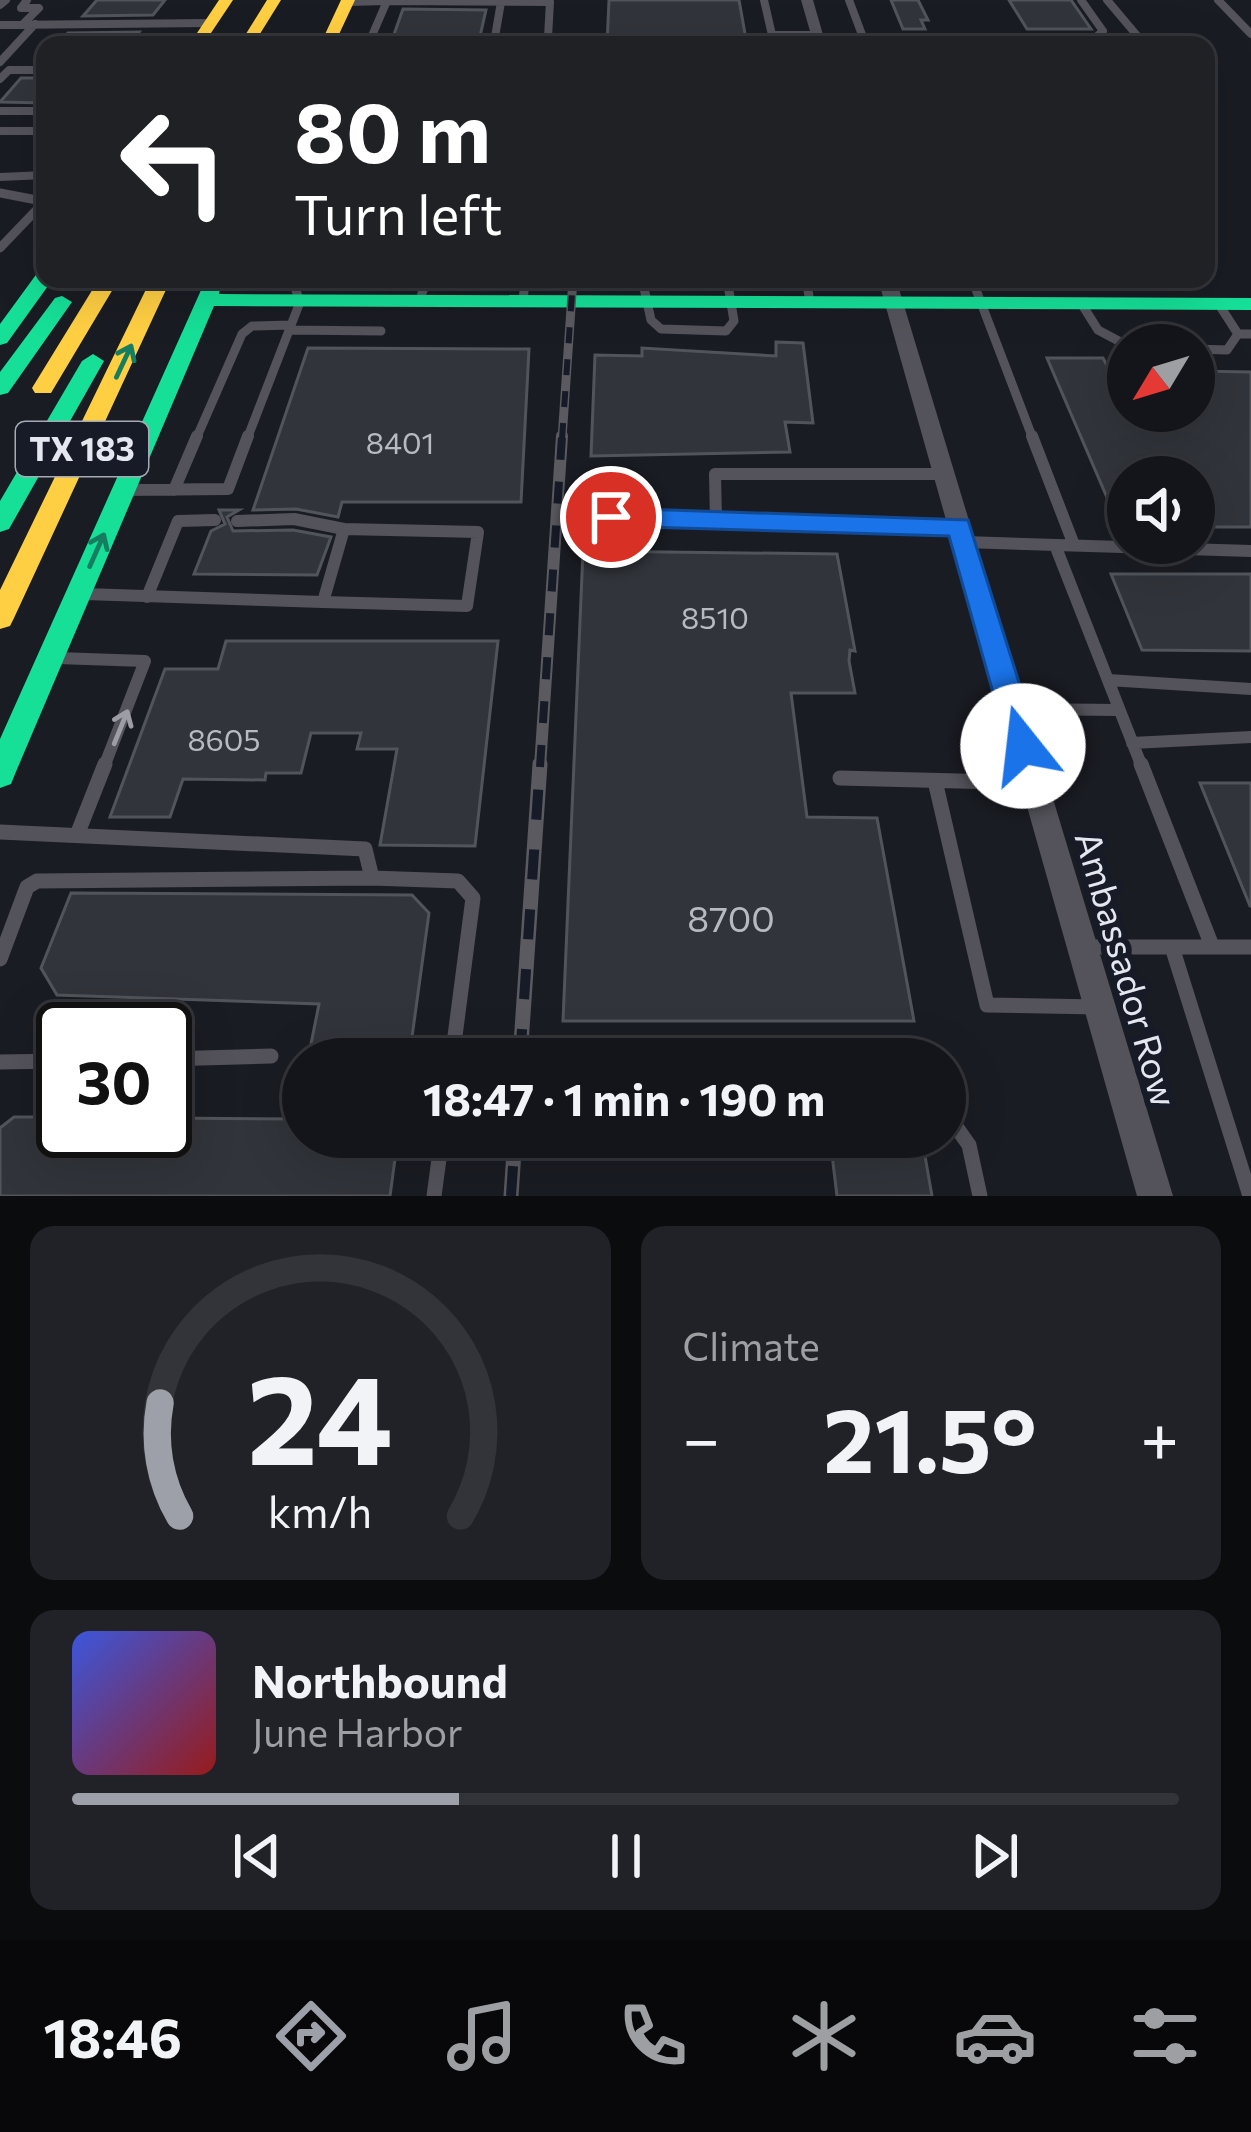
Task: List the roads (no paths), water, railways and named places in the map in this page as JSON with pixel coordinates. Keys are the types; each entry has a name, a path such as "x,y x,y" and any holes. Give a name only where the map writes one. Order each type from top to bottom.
{"main road":[{"path":"252,36 274,0"},
{"path":"283,36 302,0"},
{"path":"331,36 348,1"},
{"path":"9,281 36,279"},
{"path":"5,327 36,288"},
{"name":"TX 183","path":"0,388 73,288"},
{"path":"33,405 104,288"},
{"path":"0,524 133,288"},
{"name":"TX 183","path":"0,618 157,288"},
{"path":"0,774 210,290 293,309 423,291 524,291 647,302 683,291 722,288"},
{"path":"753,288 976,291 1081,303 1251,304"}],"street":[{"path":"807,0 817,36"},
{"name":"Ambassador Row","path":"890,291 1155,1196"}],"lane":[{"path":"22,24 39,8 21,8 27,0"},
{"path":"764,0 772,36"},
{"path":"849,0 862,36"},
{"path":"1081,0 1103,31 1098,36"},
{"path":"1107,0 1137,36"},
{"path":"1218,0 1251,34"},
{"path":"348,1 550,2 548,36"},
{"path":"371,36 387,1"},
{"path":"494,36 502,2"},
{"path":"0,25 211,22"},
{"path":"0,79 3,67 35,24"},
{"path":"3,67 36,69"},
{"path":"0,111 36,111"},
{"path":"0,130 36,131"},
{"path":"0,177 36,175"},
{"path":"0,193 36,200"},
{"path":"0,248 36,210"},
{"path":"647,302 651,320 661,329 726,331 734,321 735,288"},
{"path":"976,291 1075,545"},
{"path":"1081,303 1098,330 1107,335"},
{"path":"1217,304 1238,334"},
{"path":"123,490 228,489 293,309"},
{"path":"174,490 242,334 252,326 293,309 381,331"},
{"path":"1238,334 1251,334"},
{"path":"1215,350 1227,350 1238,334"},
{"path":"716,520 715,474 944,474"},
{"path":"611,517 1251,551"},
{"path":"77,594 467,606 478,532 344,529 294,519 237,520"},
{"path":"147,597 178,521 214,520"},
{"path":"323,603 344,529"},
{"path":"1055,544 1212,946"},
{"path":"51,658 145,661 77,836"},
{"path":"1108,680 1251,688"},
{"path":"1012,709 1119,710"},
{"path":"1132,742 1251,737"},
{"path":"840,778 1034,783"},
{"path":"935,781 987,1005 1100,1007"},
{"path":"0,832 365,849 371,878"},
{"path":"0,959 27,887 38,881 458,881 472,898 455,1038"},
{"path":"1082,947 1251,947"},
{"path":"1172,947 1250,1196"},
{"path":"192,1058 271,1056"},
{"path":"0,1062 36,1061"},
{"path":"966,1141 980,1196"},
{"path":"434,1196 439,1158"}],"railway":[{"path":"562,439 572,288"},
{"path":"540,767 562,436"},
{"path":"521,1038 540,764"},
{"path":"511,1196 514,1158"}]}
